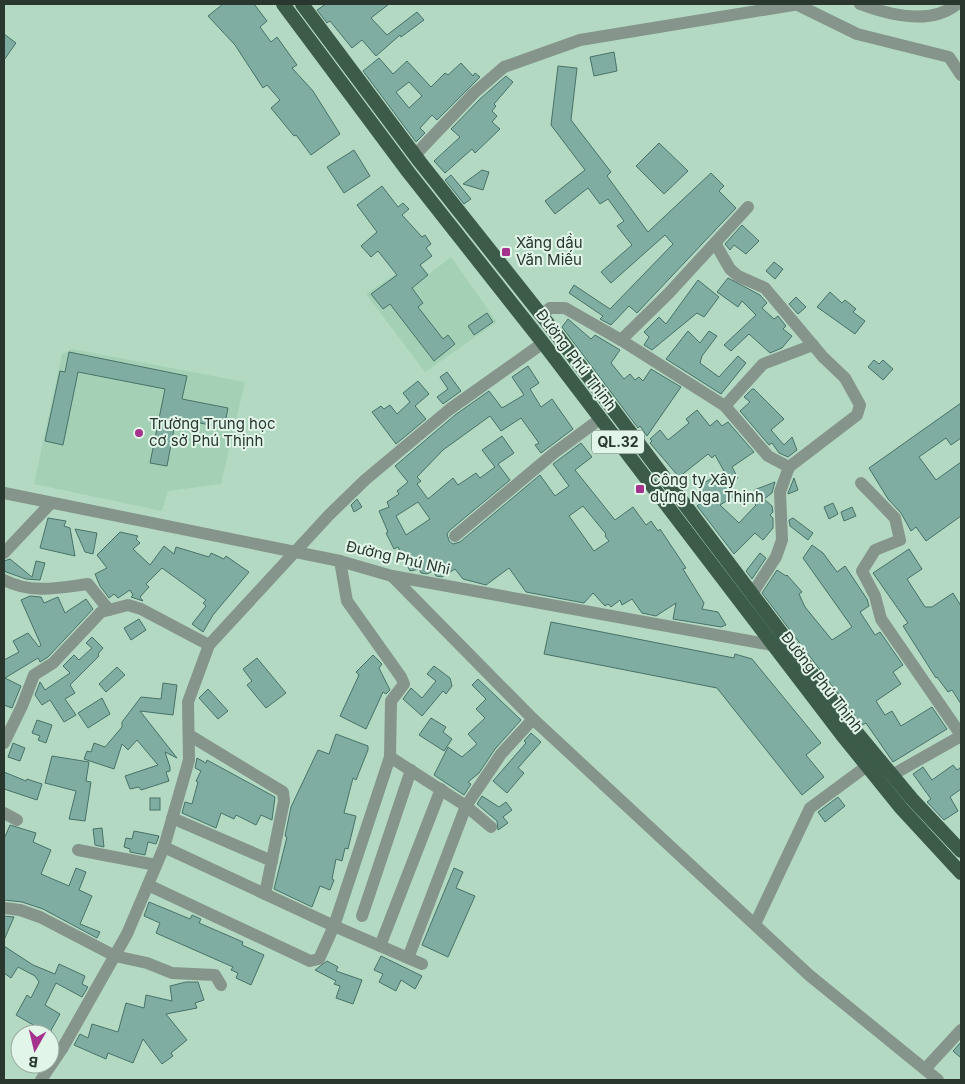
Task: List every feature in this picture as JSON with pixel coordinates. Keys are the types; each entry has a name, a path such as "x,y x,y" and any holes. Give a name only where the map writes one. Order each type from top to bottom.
{"highway":[{"name":"Đường Phú Thịnh","path":"283,4 409,173 543,343 772,645 901,808 961,873"},
{"name":"Đường Phú Thịnh","path":"302,4 415,155 542,315 852,728 892,776 961,852"}],"street":[{"path":"415,155 474,93 504,67 580,40 798,4 857,34 948,57 961,75"},
{"path":"860,4 905,16 932,15 957,4"},
{"path":"621,340 748,207"},
{"path":"715,243 730,269 738,276 765,288 813,345 844,378 860,407 857,415 789,467 780,492 782,540 776,557 752,594"},
{"path":"542,315 550,308 565,308 621,340 724,406 768,456 789,467"},
{"path":"41,1080 127,934 164,847 189,760 188,702 209,645 365,480 450,409 543,343"},
{"path":"724,406 763,364 813,345"},
{"path":"455,536 554,453 600,419"},
{"path":"861,483 895,518 900,540 875,550 862,571 875,596 881,619 961,736 892,776"},
{"name":"Đường Phú Nhi","path":"4,493 295,554 340,561 392,576 772,645"},
{"path":"4,553 51,503"},
{"path":"148,885 310,961 319,959 334,926 390,757 391,701 404,684 347,600 340,561"},
{"path":"392,576 533,719 809,975 938,1080"},
{"path":"4,580 34,590 88,584 109,610"},
{"path":"4,743 22,706 34,675 54,663 101,612 128,605 142,609 209,645"},
{"path":"772,645 784,636"},
{"path":"408,958 466,806 501,754 533,719"},
{"path":"189,735 283,792 284,801 264,894"},
{"path":"390,757 466,806 491,827"},
{"path":"754,924 810,808 867,766"},
{"path":"362,916 411,770"},
{"path":"380,946 441,789"},
{"path":"4,813 17,820"},
{"path":"172,818 272,861"},
{"path":"164,847 334,926 422,964"},
{"path":"78,850 156,865"},
{"path":"4,908 20,910 40,918 115,956 147,963 172,973 214,975 222,985"},
{"path":"925,1069 961,1030"}],"shaded area":[{"path":"451,257 497,322 425,372 366,294 416,260 428,275"},
{"name":"Trường Trung học cơ sở Phú Thịnh","path":"72,349 245,382 221,484 168,491 162,511 34,484 62,354"}],"building":[{"path":"223,4 254,4 267,21 260,27 271,42 277,37 297,65 292,68 313,91 340,134 311,155 296,135 294,136 271,108 280,100 267,85 263,88 235,45 208,16"},
{"path":"326,4 389,4 371,18 387,35 417,12 424,20 401,37 400,35 376,56 362,40 352,48 330,21 327,23 317,10"},
{"path":"4,34 16,43 4,60"},
{"path":"614,52 617,71 594,76 590,57"},
{"path":"379,58 393,74 407,61 431,87 445,73 448,75 461,63 473,76 475,73 480,77 437,120 432,115 420,128 425,133 416,142 363,71","holes":["409,82 422,96 409,108 396,92"]},
{"path":"558,66 577,68 571,120 611,172 607,176 648,232 711,173 724,186 719,191 736,208 637,313 629,306 611,325 600,319 603,316 569,293 574,285 610,309 673,244 665,235 611,283 601,272 632,245 617,226 624,221 608,199 600,204 588,188 555,214 545,201 585,170 551,125"},
{"path":"506,76 513,82 494,104 496,106 492,111 497,116 492,122 500,129 475,153 472,149 445,173 434,161 460,137 451,129"},
{"path":"659,143 688,171 664,194 636,166"},
{"path":"354,150 370,176 344,193 327,167"},
{"path":"482,170 489,172 483,190 463,184"},
{"path":"451,175 471,199 464,204 445,180"},
{"path":"382,186 398,207 403,203 409,209 402,215 422,237 425,235 431,244 426,248 432,256 420,265 428,275 412,288 423,303 418,307 443,339 448,335 455,344 434,361 390,304 383,309 371,294 397,275 378,251 371,257 361,246 377,232 357,205"},
{"path":"742,225 759,241 746,254 734,245 730,250 725,244"},
{"path":"774,262 783,269 775,279 766,271"},
{"path":"728,278 760,295 767,303 762,308 774,319 778,316 786,326 783,329 792,336 782,348 770,353 749,334 731,351 724,345 756,315 742,301 738,307 717,292"},
{"path":"698,280 719,297 704,317 697,313 652,350 644,345 649,337 644,332 659,317 666,324"},
{"path":"830,292 842,303 845,300 850,304 856,309 853,312 865,321 855,334 817,307"},
{"path":"796,297 806,307 798,314 789,304"},
{"path":"487,313 493,322 474,335 468,326"},
{"path":"568,319 591,339 595,335 620,350 611,363 624,379 630,374 635,380 639,377 643,381 651,369 681,387 647,436 640,426 638,428 562,327"},
{"path":"688,331 700,343 709,331 717,336 702,356 700,363 719,377 738,356 746,363 721,394 666,359"},
{"path":"69,352 187,376 182,399 228,408 224,428 176,418 167,466 150,463 165,389 78,372 63,445 45,441 60,371 65,372"},
{"path":"874,360 879,364 883,360 893,369 883,380 868,367"},
{"path":"528,366 539,383 530,389 541,407 552,399 573,429 541,453 535,445 539,443 521,418 501,431 490,416 443,450 417,477 421,481 417,484 428,499 453,478 458,485 476,473 480,478 495,467 482,450 502,436 514,453 498,464 510,480 450,530 447,534 449,541 453,544 460,542 540,475 555,496 569,486 553,464 581,443 592,457 575,470 615,520 633,507 646,525 651,521 658,531 660,529 686,568 683,569 704,603 702,609 718,612 726,625 721,627 673,619 676,603 656,616 642,613 632,599 622,605 620,600 611,607 608,604 605,606 593,593 584,603 526,592 509,568 486,585 463,579 455,569 442,577 436,576 433,571 427,574 421,573 419,569 410,571 398,547 394,549 386,533 388,532 379,511 389,507 387,502 399,494 397,491 408,482 395,466 455,415 489,391 502,408 524,395 512,377","holes":["418,502 430,519 406,535 396,516","583,506 606,534 605,536 609,541 594,551 569,516"]},
{"path":"447,372 461,391 443,404 437,397 448,389 440,377"},
{"path":"418,381 429,394 415,406 426,419 396,444 372,412 381,406 384,409 390,405 397,414 410,402 403,393"},
{"path":"752,389 784,419 771,430 784,445 792,437 797,450 788,457 779,453 772,443 769,445 740,411 750,402 744,397"},
{"path":"961,403 961,438 951,445 946,438 919,457 936,480 961,462 961,516 926,541 916,527 911,531 901,513 888,499 869,468"},
{"path":"697,410 710,426 717,420 722,426 728,422 754,452 732,467 738,478 729,483 736,495 720,505 739,523 756,505 751,498 756,494 754,490 775,482 772,493 764,499 772,506 773,512 770,515 773,518 773,528 763,540 755,533 734,554 697,506 707,498 699,486 724,471 715,455 712,458 708,454 679,477 650,443 652,441 650,439 660,430 668,440 689,423 686,419"},
{"path":"794,478 798,490 788,494 788,493"},
{"path":"357,499 362,507 354,512 351,505"},
{"path":"833,503 838,514 829,519 824,507"},
{"path":"852,507 856,516 844,521 841,512"},
{"path":"48,518 66,521 64,526 70,528 75,556 40,548"},
{"path":"793,518 813,533 808,540 790,526 789,520"},
{"path":"75,529 97,533 93,554 85,552"},
{"path":"120,532 138,536 136,539 140,543 133,549 150,565 164,546 174,554 176,547 209,557 211,553 224,559 226,556 249,572 213,615 203,632 192,624 206,606 203,603 206,600 162,568 146,584 149,587 140,597 143,601 131,597 133,595 130,590 118,598 114,594 109,598 100,586 95,574 107,568 97,555"},
{"path":"812,545 823,553 837,572 845,566 867,599 869,606 860,612 875,635 880,632 903,665 893,672 901,684 876,701 885,715 892,711 901,726 932,707 947,729 893,762 866,723 862,725 860,723 762,593 777,570 787,575 802,592 799,594 805,607 832,640 852,627 803,558"},
{"path":"909,549 922,569 907,579 925,607 932,607 953,593 961,606 961,704 952,690 948,692 936,678 903,626 908,623 873,573"},
{"path":"760,553 766,558 752,579 746,571"},
{"path":"10,559 32,577 36,561 45,563 40,580 26,579 6,572 4,570 4,561"},
{"path":"30,596 41,597 44,603 58,597 65,613 86,599 93,609 48,657 40,662 38,658 5,678 21,686 12,708 4,705 4,660 19,652 13,641 28,633 39,647 41,645 21,600"},
{"path":"139,619 146,630 131,640 124,628"},
{"path":"551,622 734,658 735,654 752,659 821,743 806,755 824,777 802,795 717,688 544,654"},
{"path":"92,637 103,648 98,654 99,656 70,685 75,693 65,699 76,715 64,722 50,700 42,705 35,695 40,682 45,690 70,673 63,666 74,655 79,660 92,648 86,643"},
{"path":"373,655 382,664 379,668 390,690 386,694 383,692 366,729 340,716 359,675 356,672"},
{"path":"257,658 286,693 266,708 247,685 252,681 243,669"},
{"path":"434,666 450,678 452,686 446,694 443,691 422,716 403,699 411,688 422,698 436,681 427,674"},
{"path":"117,667 125,675 106,692 99,684"},
{"path":"478,679 521,720 495,749 479,773 468,782 471,784 464,795 434,775 448,747 462,757 477,744 468,734 485,718 476,709 486,699 472,685"},
{"path":"163,683 177,685 173,715 140,711 177,758 165,752 170,767 170,771 166,772 169,781 141,790 139,787 130,789 125,776 158,765 137,740 128,750 122,744 114,769 84,759 87,751 91,752 94,743 105,747 122,727 122,722 141,697 161,699"},
{"path":"208,689 228,711 218,719 199,698"},
{"path":"102,698 110,714 88,728 78,713"},
{"path":"431,718 446,727 443,732 452,739 444,751 419,735"},
{"path":"37,720 52,725 46,743 38,740 40,736 32,733"},
{"path":"531,733 541,742 518,768 524,773 507,793 493,781 526,743 524,741"},
{"path":"336,734 368,746 368,750 356,780 353,778 344,813 356,816 348,849 345,848 342,861 336,859 332,879 334,880 330,890 320,886 312,907 274,889 287,837 285,836 291,807 318,750 329,754"},
{"path":"13,743 25,748 20,761 8,757"},
{"path":"52,756 89,762 86,781 91,782 85,821 69,819 76,791 45,783"},
{"path":"197,758 206,763 207,760 275,797 272,820 261,815 256,825 236,815 234,819 221,813 216,828 182,813 185,802 192,804 198,782 196,781 201,771 195,768"},
{"path":"953,765 957,770 961,767 961,789 950,797 958,811 944,820 927,802 931,799 913,774 923,767 932,780"},
{"path":"4,772 26,781 27,779 42,784 37,800 4,789"},
{"path":"482,796 499,807 506,802 512,810 503,817 508,823 498,830 497,821 477,804"},
{"path":"838,797 845,806 825,822 818,812"},
{"path":"150,798 160,798 160,810 150,810"},
{"path":"10,825 36,833 33,842 51,850 41,874 69,886 76,868 86,872 79,890 92,896 80,924 100,932 97,938 43,909 22,902 4,900 4,839"},
{"path":"102,828 104,847 95,845 93,829"},
{"path":"134,831 159,836 156,844 148,842 145,855 130,852 130,849 124,847 126,838 132,839"},
{"path":"454,868 463,872 456,888 475,896 448,957 422,945"},
{"path":"149,902 190,919 192,915 201,919 199,923 243,942 242,945 264,955 251,985 236,978 238,973 231,970 233,967 156,933 160,923 144,916"},
{"path":"4,916 14,917 4,940"},
{"path":"4,946 33,965 55,974 59,964 85,976 82,984 88,987 82,997 56,983 45,1005 60,1014 54,1024 32,1024 16,1015 27,995 31,998 39,982 35,976 18,967 11,978 4,973"},
{"path":"381,956 422,976 415,989 401,980 396,991 379,982 383,974 374,970"},
{"path":"327,961 338,967 336,971 362,980 353,1004 336,998 340,986 334,984 336,981 315,970"},
{"path":"186,982 198,982 204,1000 195,1003 197,1008 166,1014 187,1040 171,1053 173,1056 162,1064 143,1039 133,1063 108,1053 106,1059 74,1045 80,1034 88,1038 92,1024 118,1032 126,1003 144,1008 146,995 172,1001 170,986"},
{"path":"961,1042 961,1058 953,1051"}],"place":[{"name":"Xăng dầu Văn Miếu","path":"506,252"},
{"name":"Trường Trung học cơ sở Phú Thịnh","path":"139,433"},
{"name":"Công ty Xây dựng Nga Thịnh","path":"640,489"}]}
